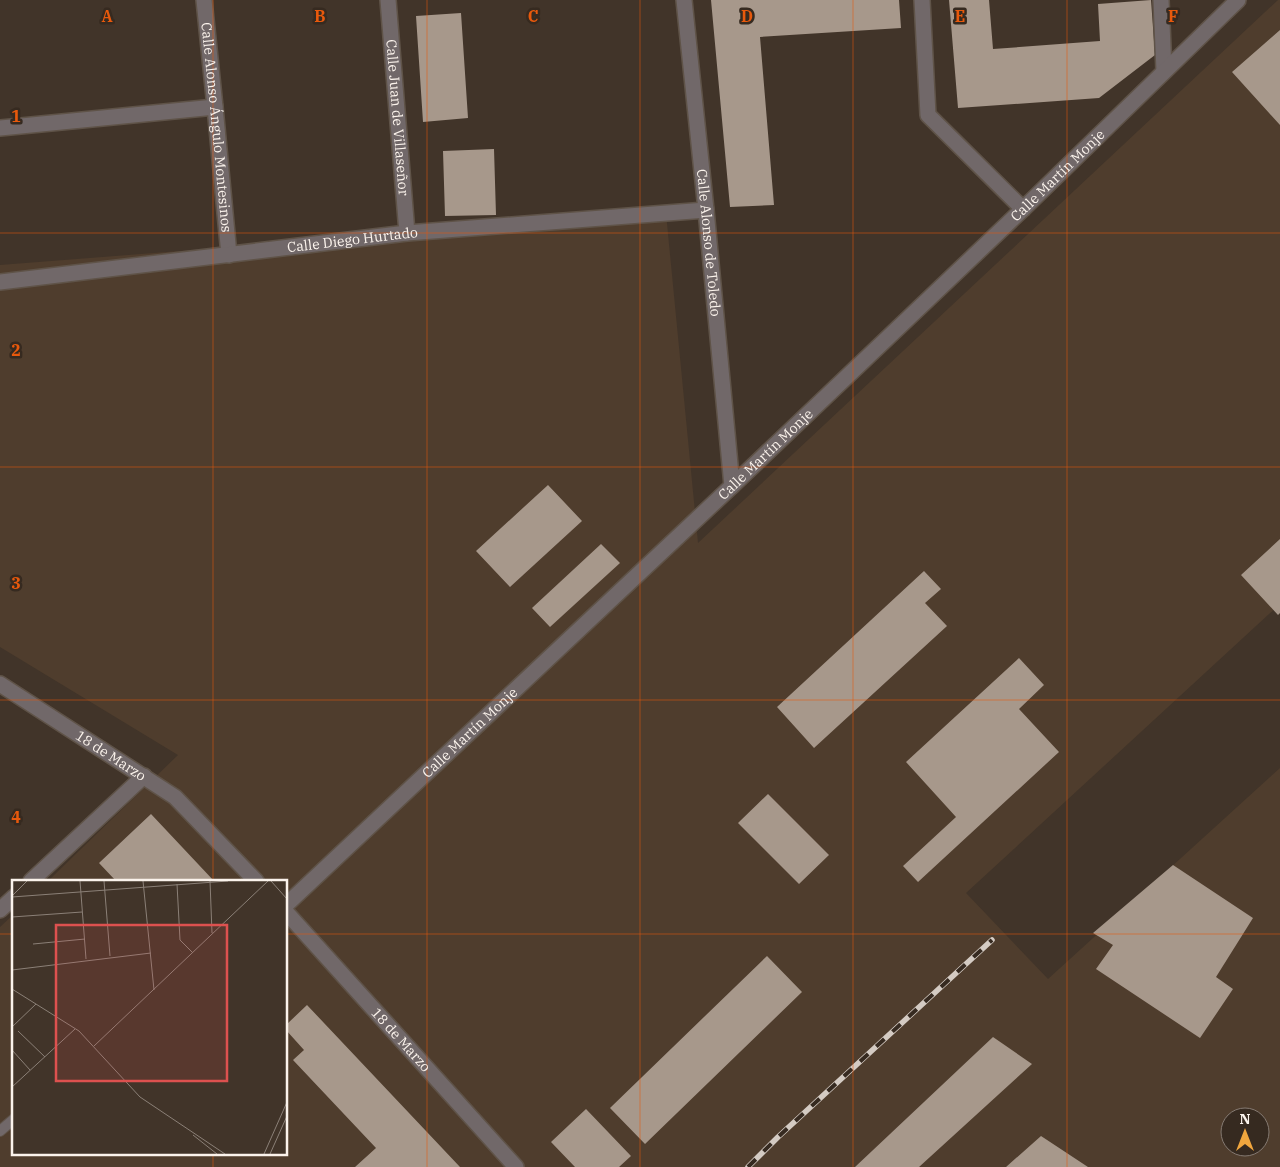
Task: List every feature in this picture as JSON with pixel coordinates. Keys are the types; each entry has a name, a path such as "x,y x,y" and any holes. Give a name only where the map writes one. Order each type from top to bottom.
{"street":[{"name":"Calle Alonso Ángulo Montesinos","path":"204,0 229,255"},
{"name":"Calle Juan de Villaseñor","path":"388,0 407,233"},
{"name":"Calle Alonso de Toledo","path":"684,0 732,486"},
{"path":"922,0 928,115 1023,209"},
{"path":"1161,0 1164,71"},
{"name":"Calle Martín Monje","path":"288,903 732,486 1023,209 1238,0"},
{"path":"0,128 215,107"},
{"name":"Calle Diego Hurtado","path":"0,282 407,233 706,210"},
{"name":"18 de Marzo","path":"0,684 175,797 255,880"},
{"path":"32,880 144,776"},
{"path":"0,910 12,899"},
{"name":"18 de Marzo","path":"288,914 516,1167"}],"lane":[{"path":"0,1131 12,1121"}],"shaded area":[{"path":"1280,0 1280,604 966,893 1048,979 1280,768 1280,1167 0,1167 0,927 12,916 12,1154 288,1154 288,880 49,880 178,755 0,647 0,265 666,213 698,543"}],"building":[{"path":"711,0 899,0 901,28 760,37 774,205 730,207"},
{"path":"949,0 989,0 993,49 1100,41 1098,4 1151,0 1155,55 1099,98 958,108"},
{"path":"461,13 468,118 423,122 416,16"},
{"path":"1280,30 1280,125 1232,72"},
{"path":"494,149 496,215 445,216 443,151"},
{"path":"548,485 582,521 510,587 476,551"},
{"path":"1280,539 1280,613 1278,615 1241,575"},
{"path":"601,544 620,563 550,627 532,608"},
{"path":"924,571 941,589 925,603 947,626 814,748 777,707"},
{"path":"1019,658 1044,685 1019,709 1059,752 918,882 903,866 956,817 906,762"},
{"path":"768,794 829,855 799,884 738,823"},
{"path":"151,814 213,880 115,880 99,863"},
{"path":"1173,865 1253,918 1216,977 1233,989 1200,1038 1096,969 1113,945 1093,933"},
{"path":"767,956 802,992 645,1144 610,1108"},
{"path":"307,1005 460,1167 355,1167 376,1148 293,1060 304,1050 288,1032 288,1023"},
{"path":"993,1037 1032,1064 919,1167 855,1167"},
{"path":"586,1109 631,1156 619,1167 575,1167 551,1142"},
{"path":"1041,1136 1088,1167 1006,1167"}],"railway":[{"path":"748,1167 778,1137 992,940"}]}
